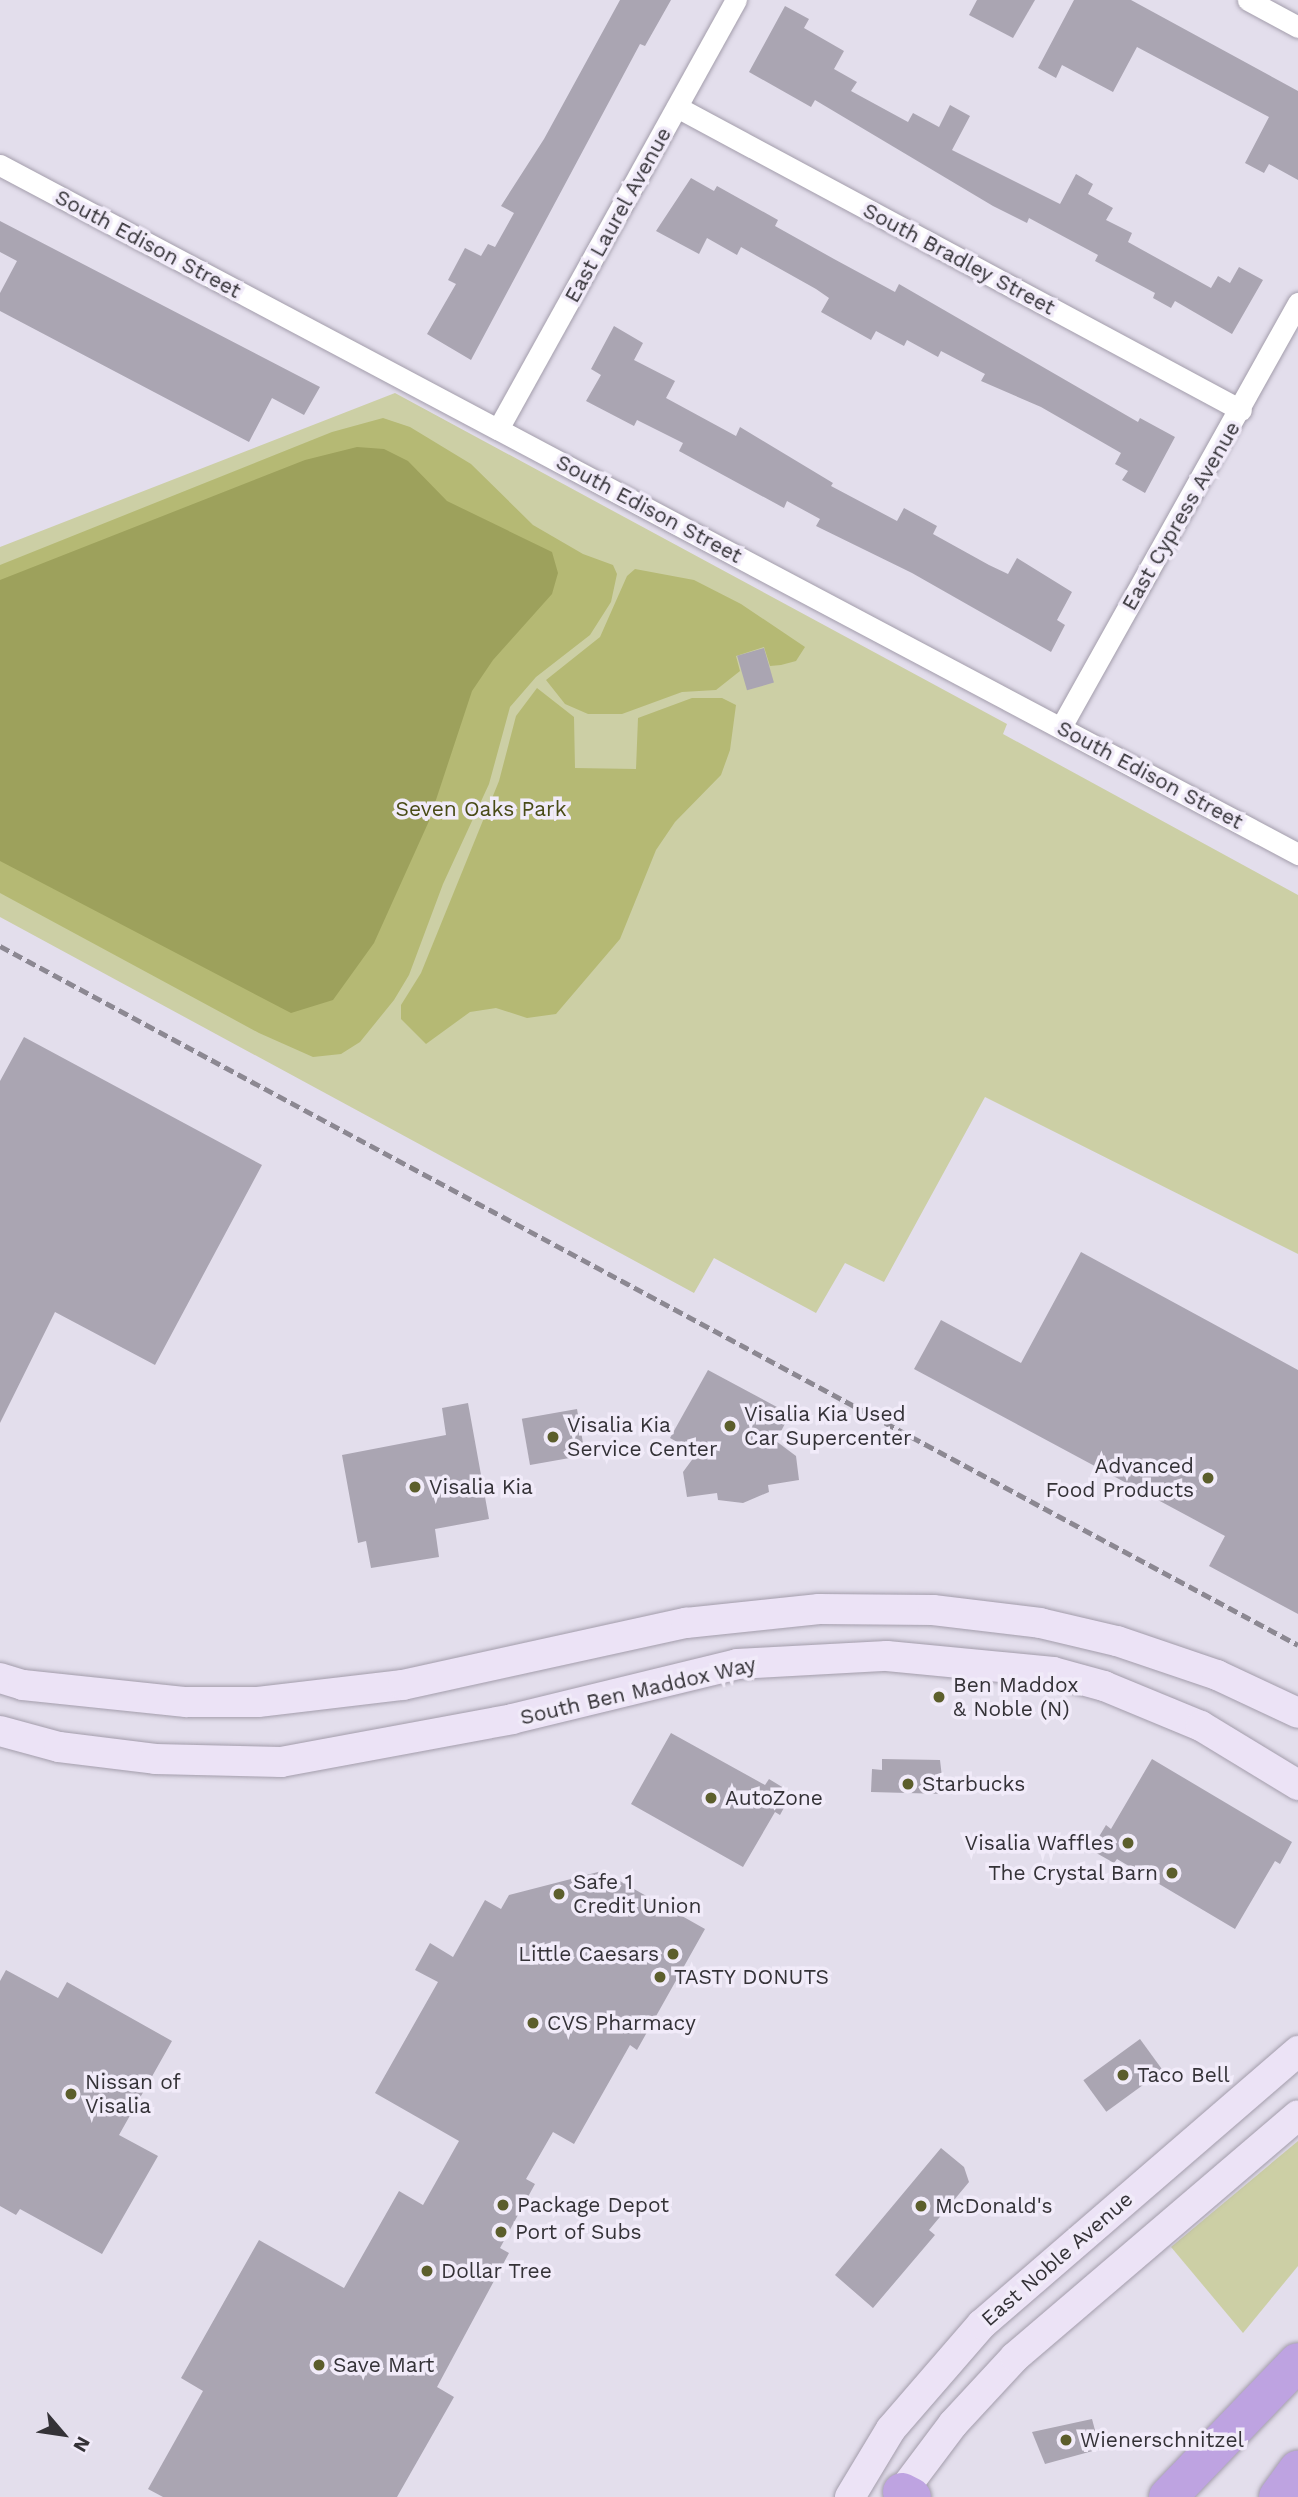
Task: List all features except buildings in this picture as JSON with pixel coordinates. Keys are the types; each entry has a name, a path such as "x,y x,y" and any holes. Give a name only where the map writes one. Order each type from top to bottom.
{"highway":[{"path":"1168,2497 1298,2362"},
{"path":"1278,2497 1298,2469"}],"main road":[{"path":"8,1687 186,1702 258,1702 403,1685 686,1623 819,1609 933,1610 1040,1623 1117,1642 1217,1675 1298,1713"},
{"name":"South Ben Maddox Way","path":"0,1731 59,1746 155,1759 281,1762 512,1719 737,1664 887,1656 1053,1672 1104,1686 1201,1726 1298,1785"},
{"name":"East Noble Avenue","path":"850,2497 896,2423 982,2324 1298,2051"},
{"path":"907,2495 953,2424 1015,2357 1298,2115"}],"street":[{"name":"East Laurel Avenue","path":"498,429 736,0"},
{"path":"1248,0 1298,27"},
{"name":"South Bradley Street","path":"677,107 1241,410"},
{"name":"South Edison Street","path":"0,165 1298,854"},
{"name":"East Cypress Avenue","path":"1061,727 1241,410 1298,303"}],"green space":[{"name":"Seven Oaks Park","path":"395,393 1007,724 1003,734 1298,895 1298,1254 985,1097 884,1282 845,1263 816,1313 714,1258 694,1293 0,917 0,547"},
{"path":"1298,2141 1298,2266 1243,2333 1171,2247"}],"shaded area":[{"path":"383,418 410,427 471,464 533,525 583,554 613,565 617,574 611,602 590,635 536,677 510,707 489,784 443,884 409,975 394,1000 360,1042 341,1054 313,1057 259,1033 0,893 0,565 332,432"},
{"path":"357,447 384,449 408,461 447,501 552,552 558,573 552,594 493,660 472,691 429,821 374,943 333,1000 291,1013 0,861 0,580 305,460"},
{"path":"635,569 694,580 741,604 805,647 796,661 781,665 770,666 764,647 736,656 740,671 716,690 682,692 622,714 588,714 565,704 546,680 600,637 627,576"},
{"path":"537,688 574,717 575,768 636,769 638,718 692,698 722,698 736,705 730,750 721,775 675,822 656,850 620,939 556,1014 527,1018 496,1008 470,1012 426,1044 401,1019 401,1005 421,973 499,781 516,716"}],"railway":[{"path":"0,946 1298,1645"}],"place":[{"name":"Visalia Kia Used Car Supercenter","path":"730,1426"},
{"name":"Visalia Kia Service Center","path":"553,1437"},
{"name":"Advanced Food Products","path":"1208,1478"},
{"name":"Visalia Kia","path":"415,1487"},
{"name":"Ben Maddox & Noble (N)","path":"939,1697"},
{"name":"Starbucks","path":"908,1784"},
{"name":"AutoZone","path":"711,1798"},
{"name":"Visalia Waffles","path":"1128,1843"},
{"name":"The Crystal Barn","path":"1172,1873"},
{"name":"Safe 1 Credit Union","path":"559,1894"},
{"name":"Little Caesars","path":"673,1954"},
{"name":"TASTY DONUTS","path":"660,1977"},
{"name":"CVS Pharmacy","path":"533,2023"},
{"name":"Taco Bell","path":"1123,2075"},
{"name":"Nissan of Visalia","path":"71,2094"},
{"name":"Package Depot","path":"503,2205"},
{"name":"McDonald's","path":"921,2206"},
{"name":"Port of Subs","path":"501,2232"},
{"name":"Dollar Tree","path":"427,2271"},
{"name":"Save Mart","path":"319,2365"},
{"name":"Wienerschnitzel","path":"1066,2440"}]}
